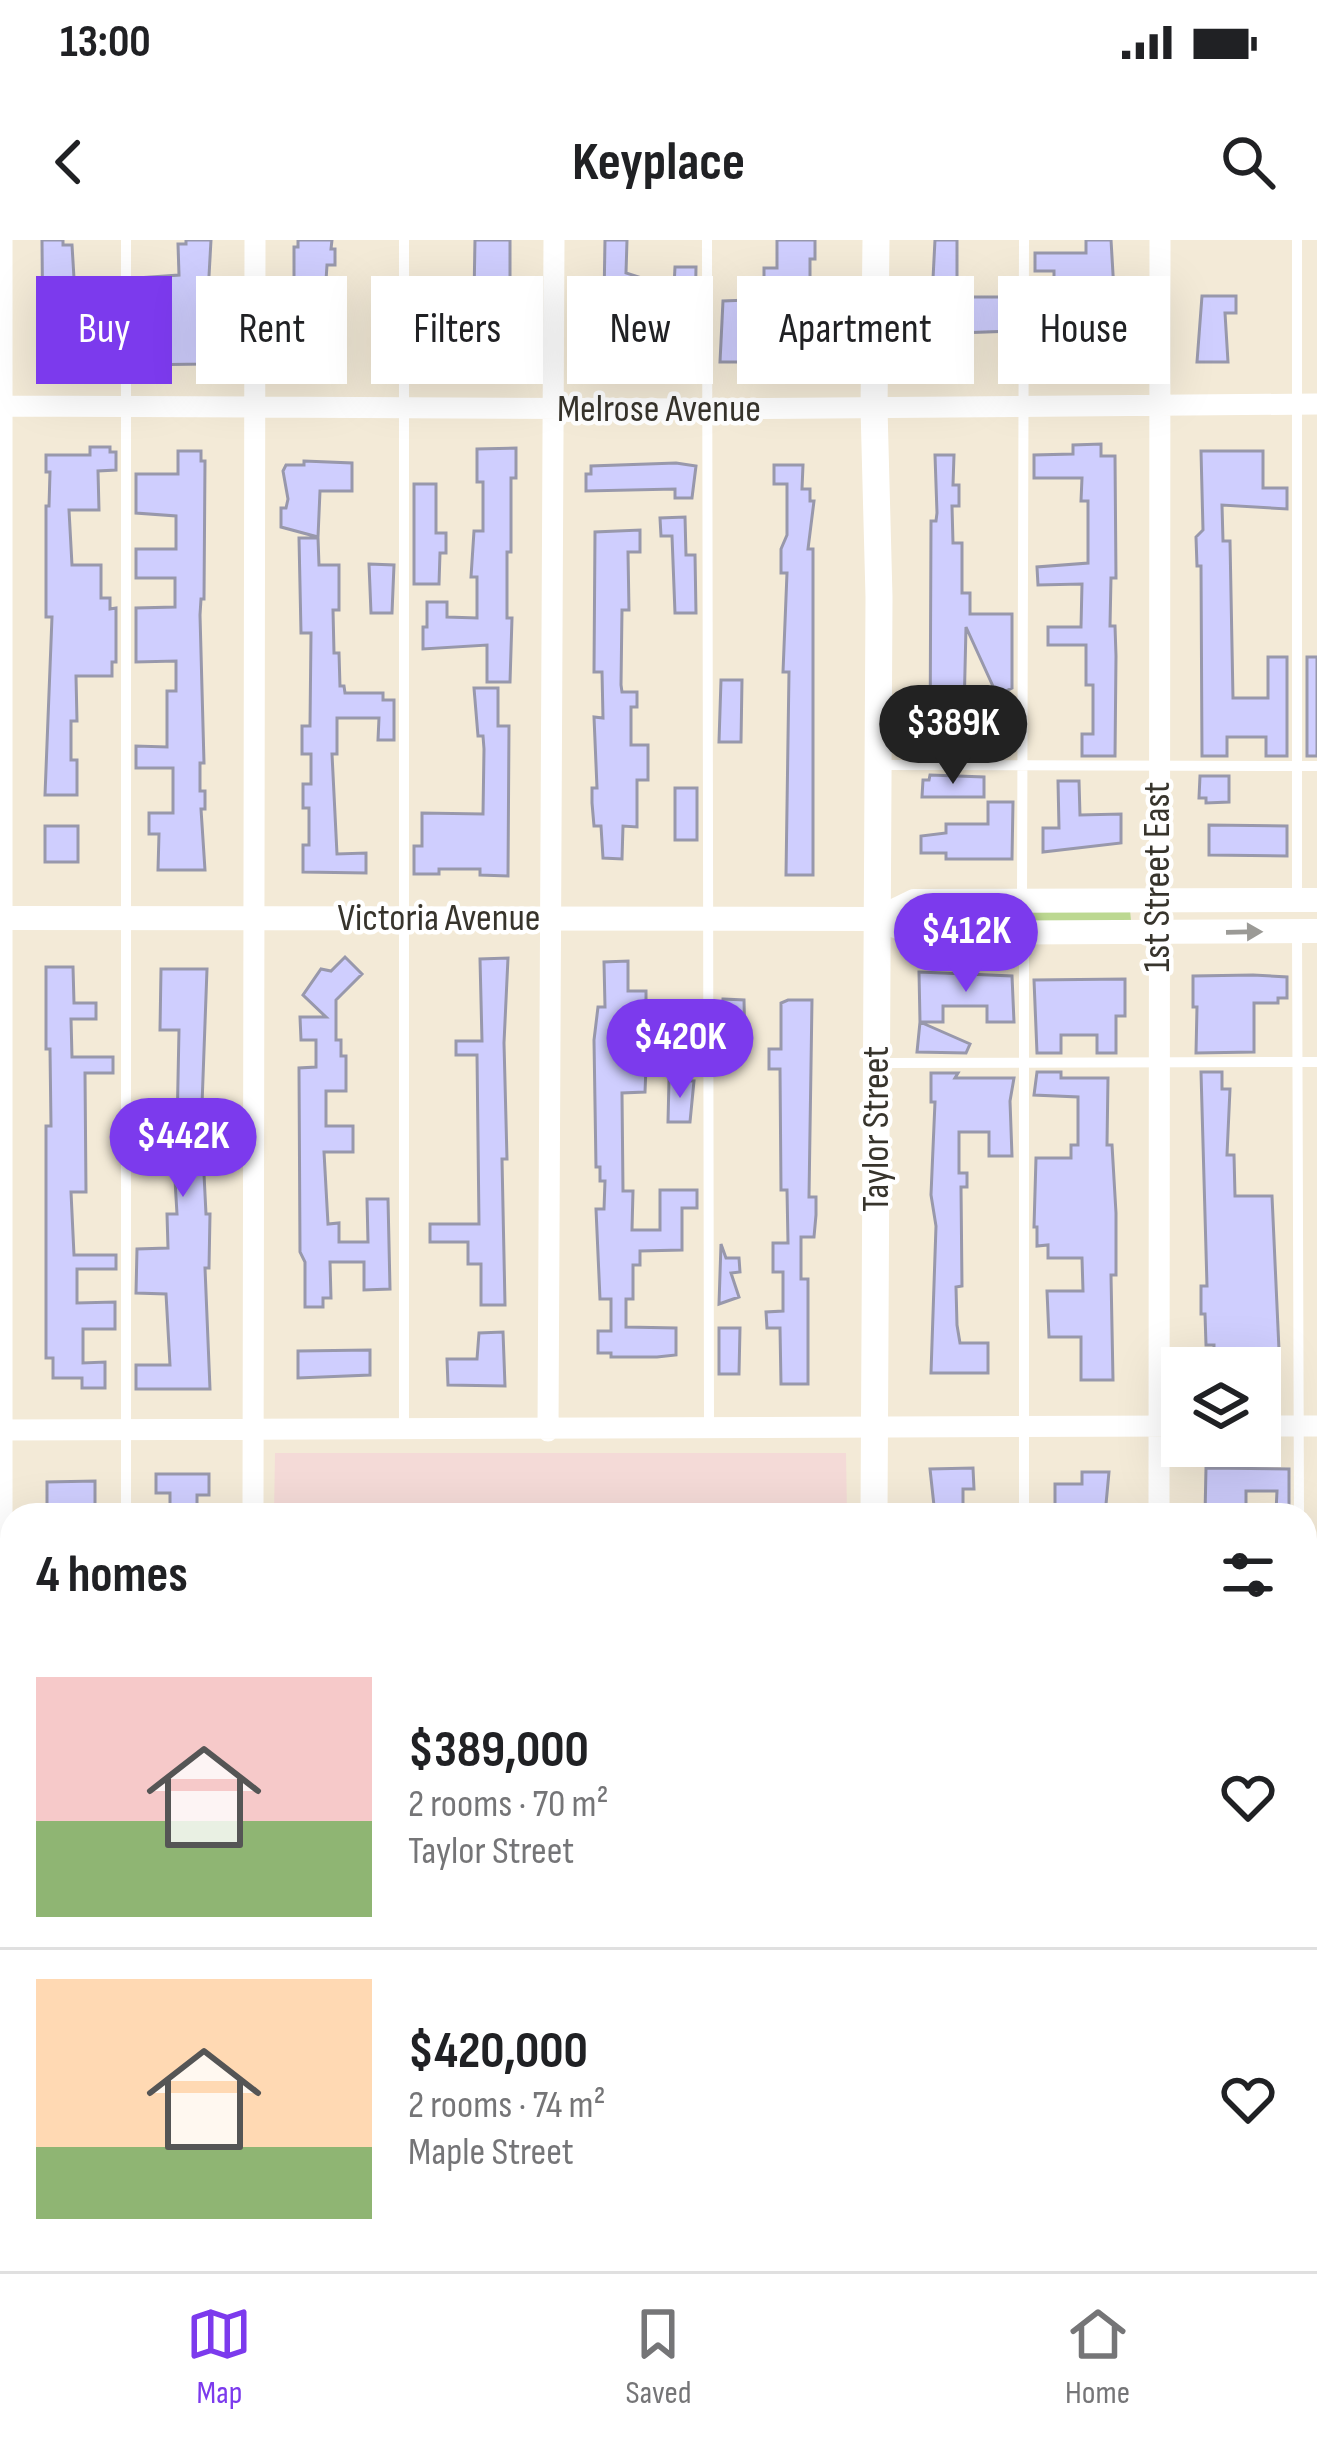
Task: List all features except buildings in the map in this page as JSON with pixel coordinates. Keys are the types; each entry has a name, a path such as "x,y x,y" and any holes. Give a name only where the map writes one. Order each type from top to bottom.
{"main road":[{"name":"Taylor Street","path":"874,1503 876,240"}],"street":[{"path":"2,240 2,1503"},
{"path":"253,1503 255,240"},
{"path":"548,1431 554,240"},
{"name":"1st Street East","path":"1160,240 1157,901 1169,1347"},
{"name":"Melrose Avenue","path":"1,406 706,410 1307,404"},
{"name":"Victoria Avenue","path":"877,919 914,901 1307,900"},
{"name":"Victoria Avenue","path":"1,918 877,919 914,933 1307,932"},
{"path":"1,1430 1161,1426"},
{"name":"1st Street East","path":"1161,1503 1165,1467"}],"lane":[{"path":"125,1503 126,240"},
{"path":"404,240 404,1428"},
{"path":"707,240 709,1429"},
{"path":"1022,900 1024,240"},
{"path":"1297,240 1307,404 1297,766 1307,900"},
{"path":"878,766 1317,766"},
{"path":"1024,932 1024,1503"},
{"path":"1300,1503 1308,1426 1296,1062 1307,932"},
{"path":"877,1063 1317,1062"}],"shaded area":[{"path":"275,1453 846,1453 847,1503 274,1503"}],"green space":[{"path":"917,909 1130,910 1131,921 917,921"}]}
